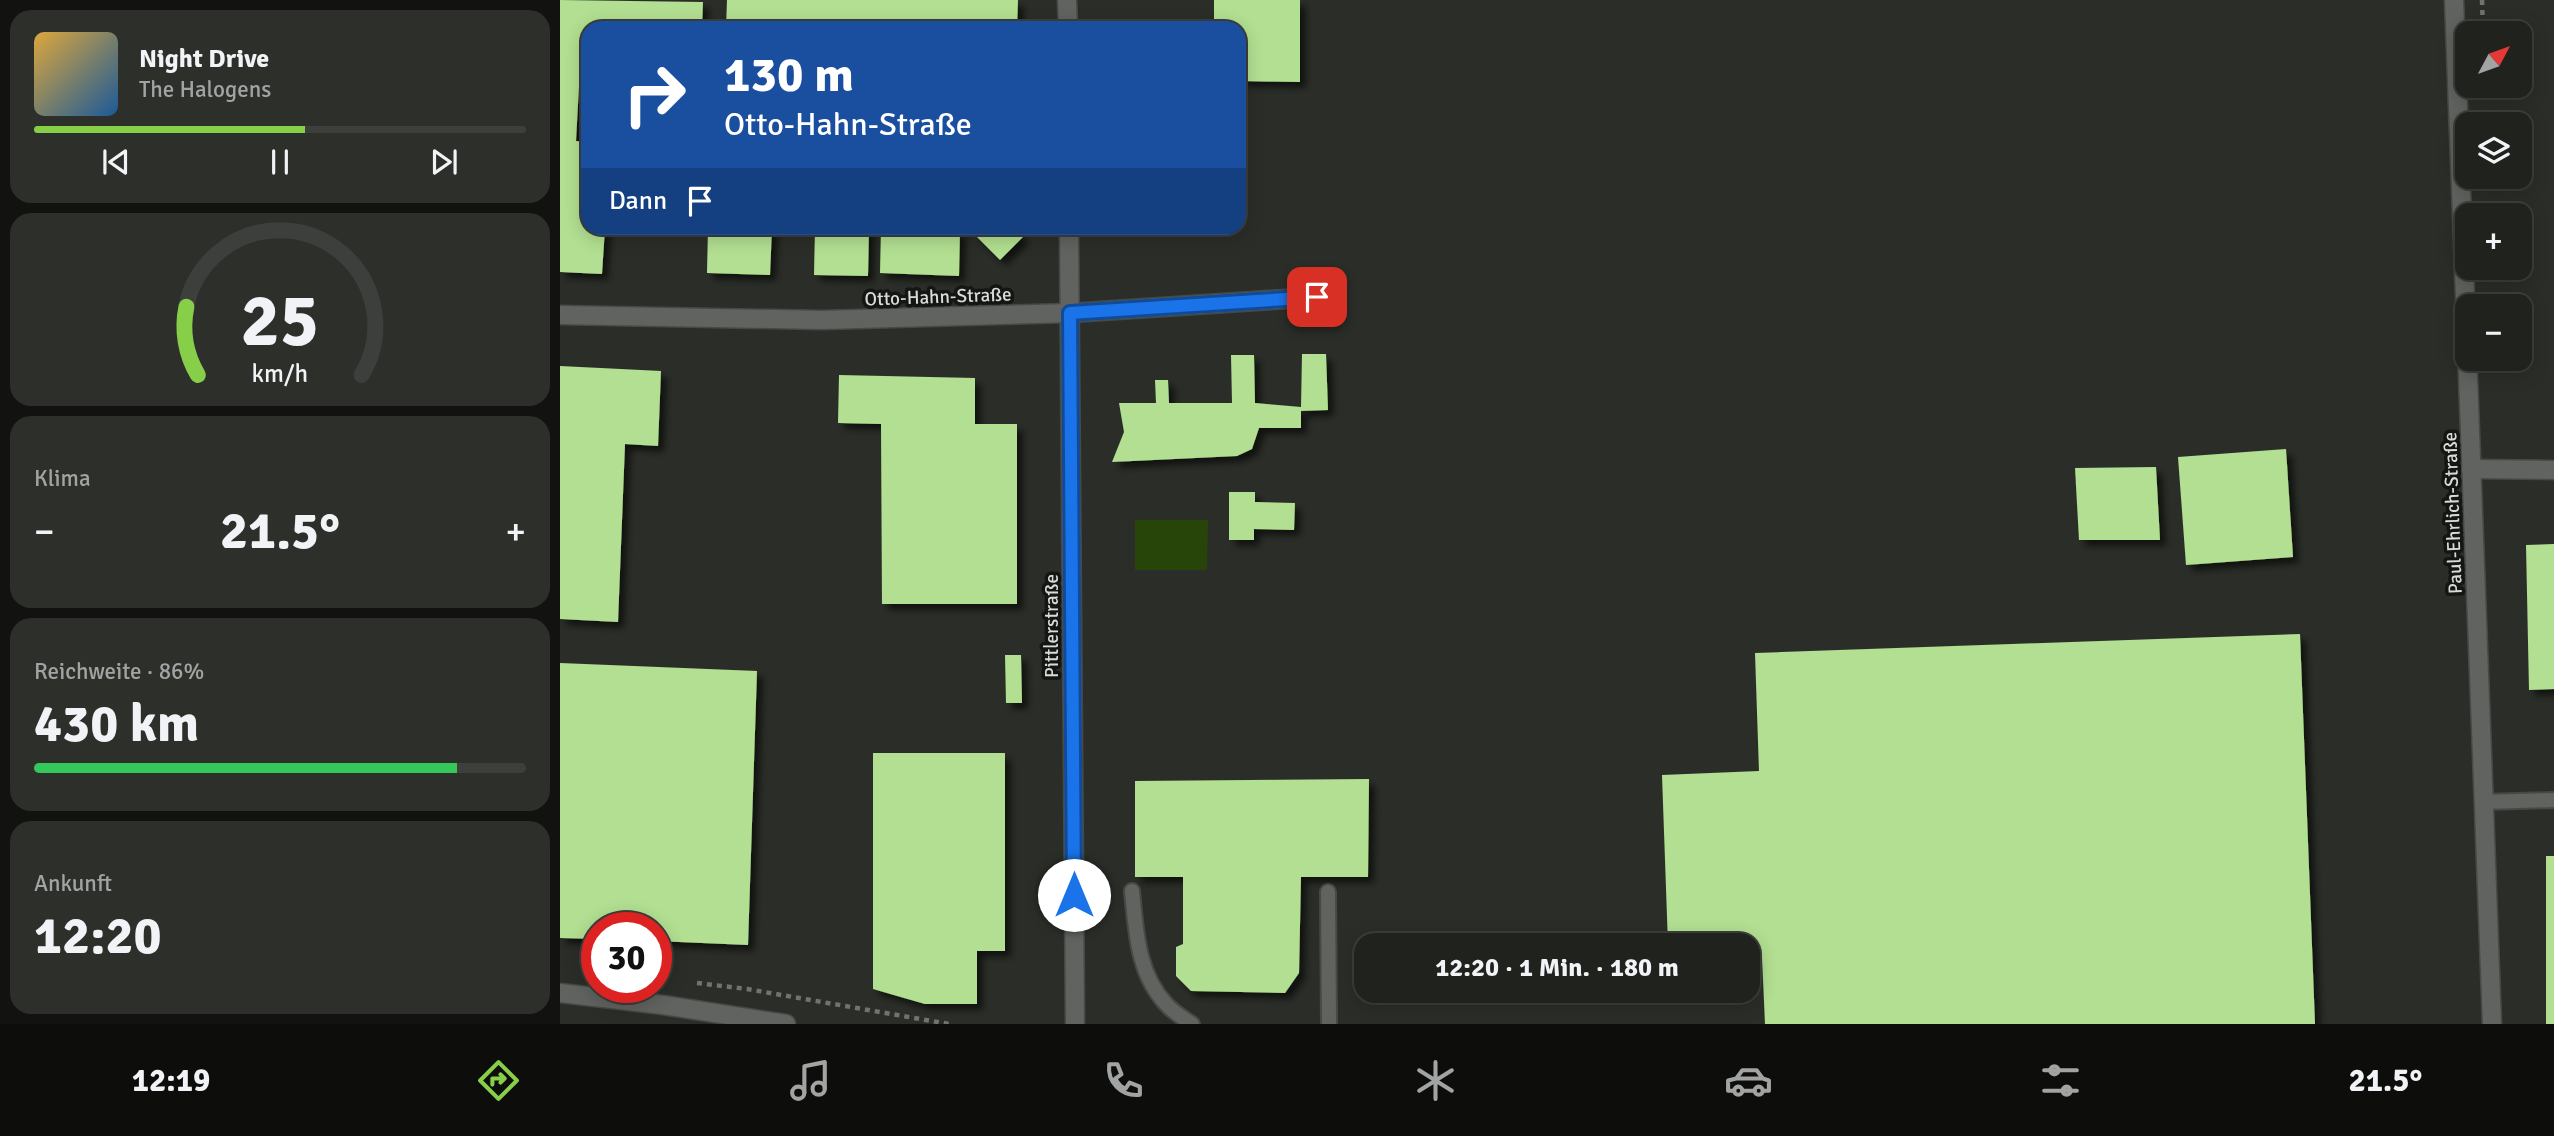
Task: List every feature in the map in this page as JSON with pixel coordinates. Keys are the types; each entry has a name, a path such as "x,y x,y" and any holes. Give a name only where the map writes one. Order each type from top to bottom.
{"street":[{"path":"1068,0 1068,21"},
{"name":"Paul-Ehrlich-Straße","path":"2454,0 2491,1024"},
{"name":"Pittlerstraße","path":"1069,235 1075,1024"},
{"name":"Otto-Hahn-Straße","path":"560,315 822,320 1070,313 1317,297"},
{"path":"2471,469 2554,470"},
{"path":"560,993 663,1005 746,1021 786,1024"}],"lane":[{"path":"2484,802 2554,800"},
{"path":"1132,891 1144,970 1166,1004 1192,1024"},
{"path":"1328,892 1329,1024"}],"path":[{"path":"2482,0 2483,21"},
{"path":"695,983 747,989 949,1024"}],"green space":[{"path":"1135,520 1208,520 1207,570 1135,570"}],"building":[{"path":"560,0 703,2 702,21 581,21 576,141 581,141 581,235 605,235 602,274 560,272"},
{"path":"727,0 1018,0 1017,21 726,21"},
{"path":"1214,0 1300,0 1300,82 1246,81 1246,21 1214,21"},
{"path":"708,235 772,235 770,275 707,273"},
{"path":"815,235 869,235 868,276 814,275"},
{"path":"881,235 960,235 959,276 880,273"},
{"path":"975,235 1023,237 1000,260"},
{"path":"1302,354 1326,354 1328,410 1301,411 1301,428 1259,428 1252,449 1237,456 1112,462 1124,432 1119,403 1156,403 1155,380 1168,380 1169,403 1232,403 1231,355 1254,355 1255,403 1301,407"},
{"path":"560,366 661,371 658,446 625,444 618,622 560,619"},
{"path":"839,375 975,378 975,424 1017,424 1017,604 882,604 881,424 838,423"},
{"path":"2286,449 2293,557 2186,565 2178,457"},
{"path":"2156,467 2160,540 2079,540 2075,468"},
{"path":"1229,492 1255,492 1255,502 1295,503 1294,530 1254,529 1254,540 1229,540"},
{"path":"2554,544 2554,689 2529,690 2526,545"},
{"path":"2300,634 2315,1024 1765,1024 1760,933 1668,933 1662,775 1759,771 1755,653"},
{"path":"1005,655 1021,655 1022,703 1006,703"},
{"path":"560,663 757,671 748,945 672,942 672,912 581,912 581,939 560,938"},
{"path":"873,753 1005,753 1005,951 977,951 977,1004 925,1004 873,989"},
{"path":"1369,779 1368,877 1301,877 1299,973 1285,993 1191,991 1176,976 1176,947 1183,944 1183,877 1135,877 1135,781"},
{"path":"2546,856 2554,856 2554,1024 2546,1024"}],"route":[{"path":"1074,895 1070,313 1317,297"}]}
